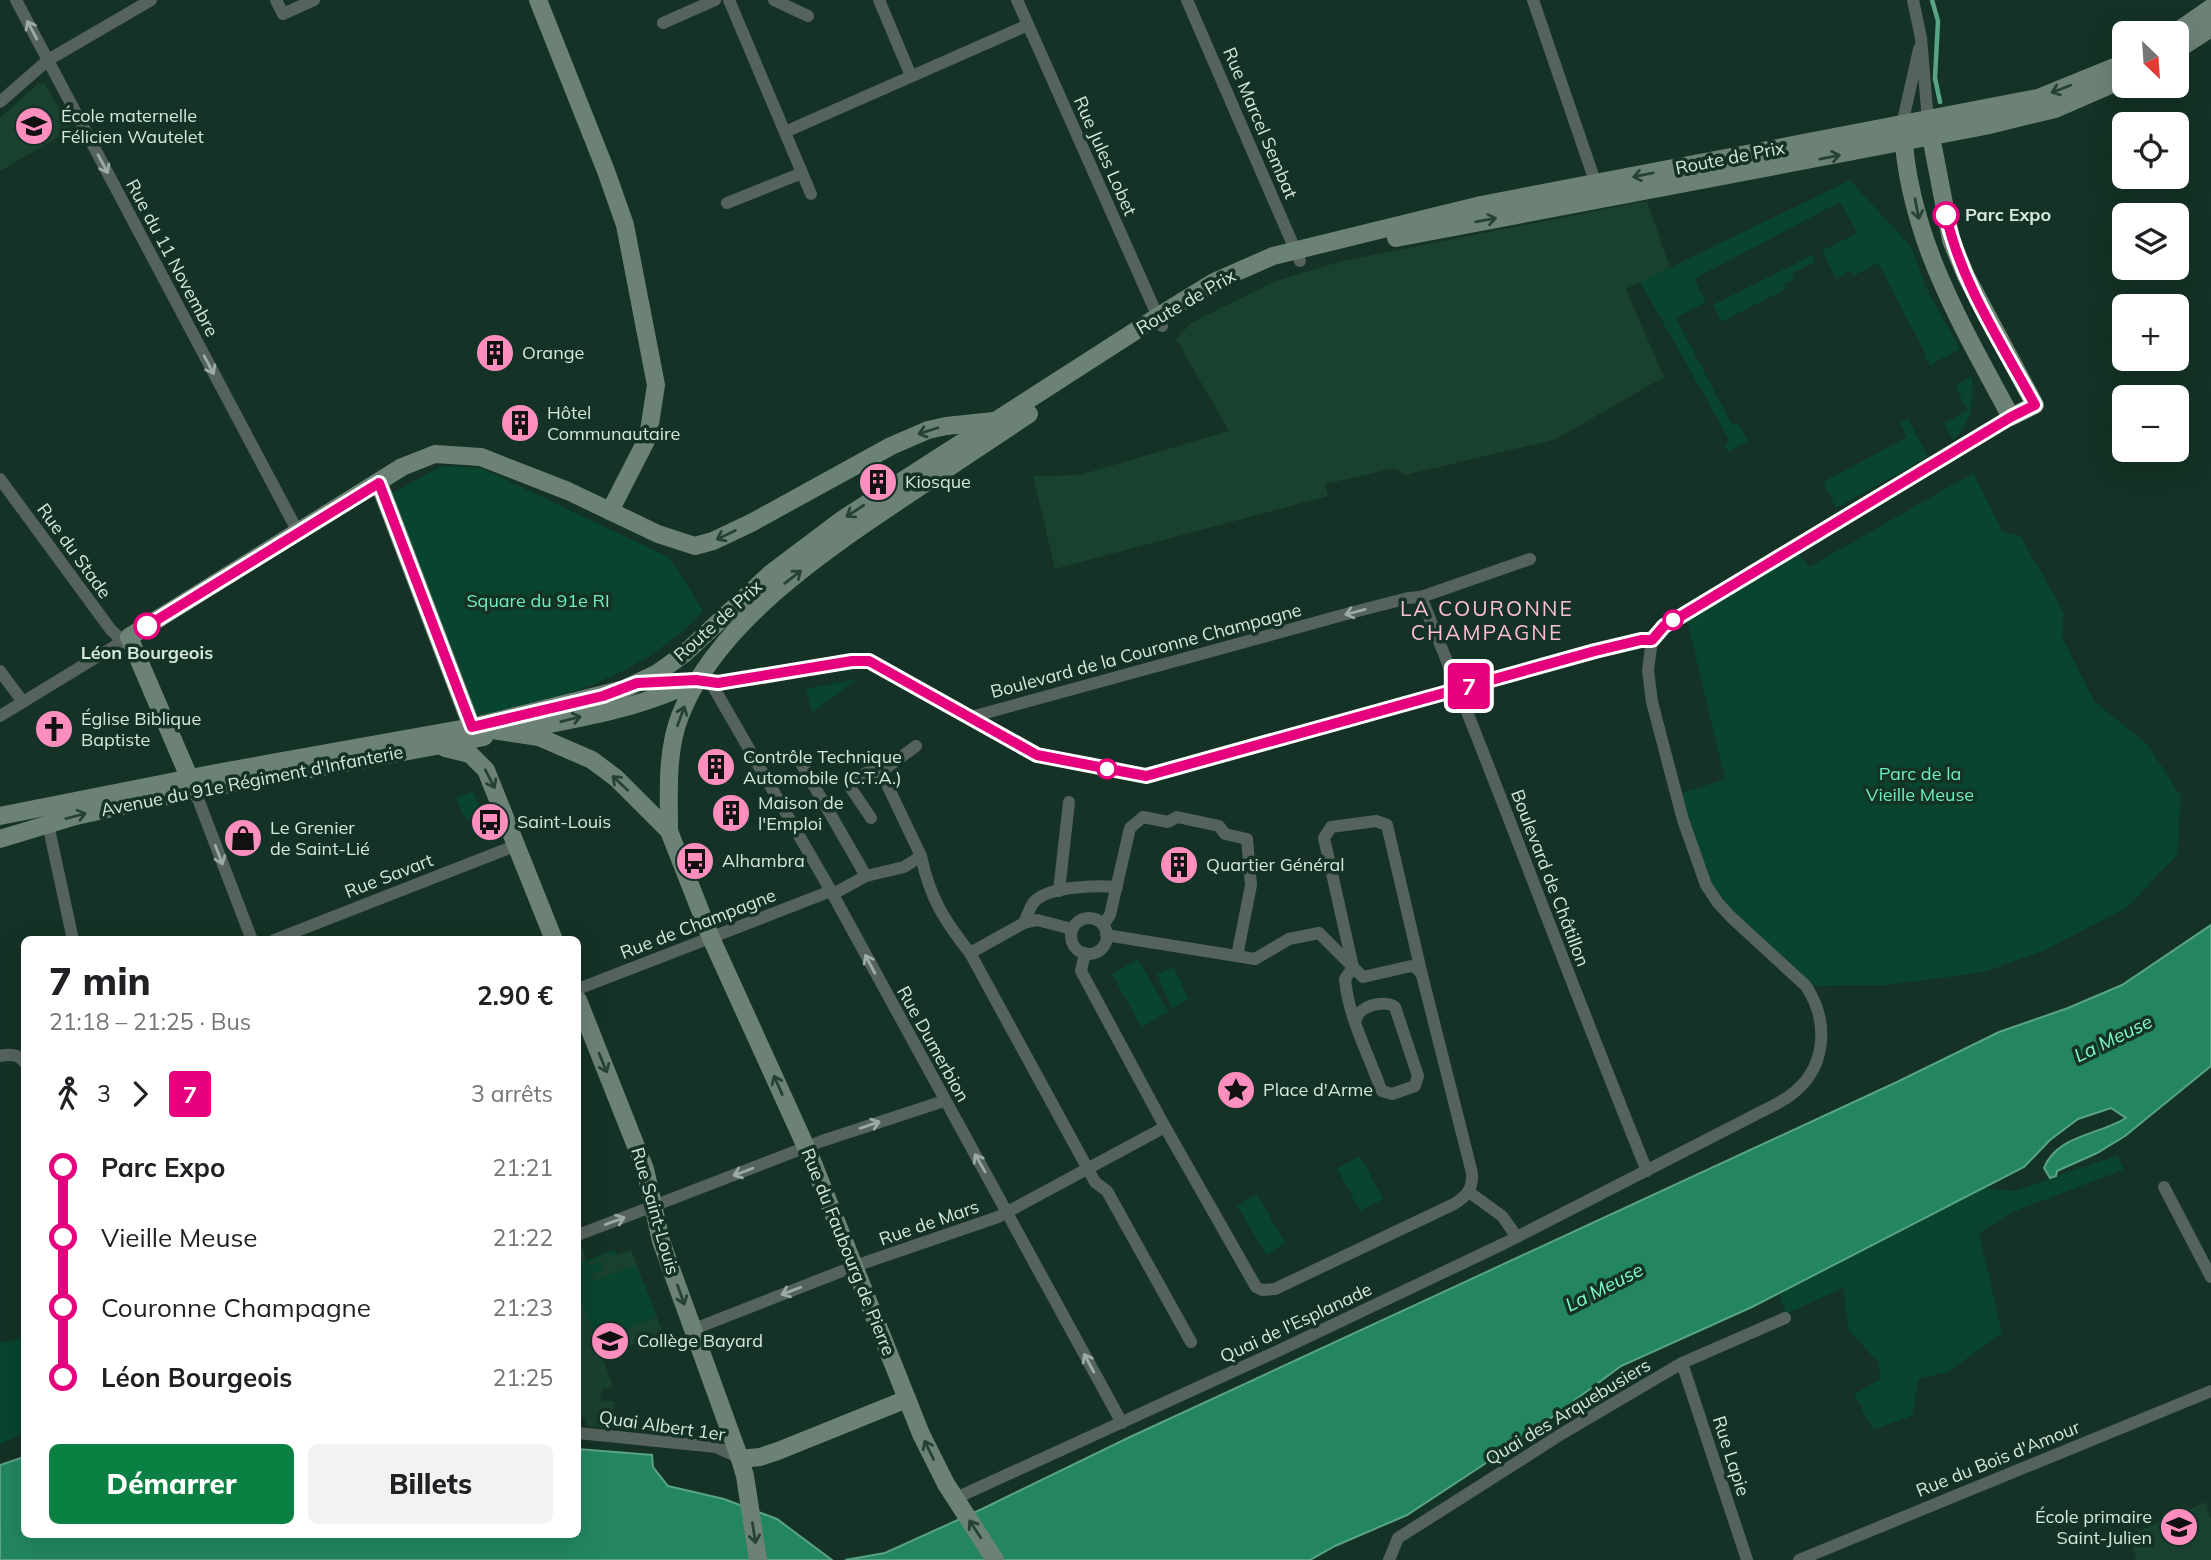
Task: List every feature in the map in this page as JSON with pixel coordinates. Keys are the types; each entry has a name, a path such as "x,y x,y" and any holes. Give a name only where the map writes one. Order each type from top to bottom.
{"main road":[{"path":"538,0 625,226 656,385 648,437 610,511"},
{"path":"2189,23 2211,8"},
{"path":"2189,42 2211,28"},
{"name":"Route de Prix","path":"1929,129 2038,98 2112,68"},
{"name":"Route de Prix","path":"668,831 670,751 679,718 752,612 849,534 999,427 1214,282 1273,256 1297,255 1481,205 1599,192 1929,129 2056,109 2112,84"},
{"path":"1903,134 1921,234 1946,297 2011,417 2035,405 1966,276 1951,240 1929,129"},
{"path":"192,785 126,639 402,467 435,454 481,457 568,491 658,534 695,546 713,541 751,523 907,439 946,426 999,427"},
{"name":"Route de Prix","path":"632,692 684,654 770,575 843,519 999,427"},
{"path":"379,483 472,727"},
{"path":"703,682 693,668 695,660 730,612"},
{"name":"Route de Prix","path":"632,692 677,690 703,682"},
{"name":"Avenue du 91e Régiment d'Infanterie","path":"4,837 192,785 632,692"},
{"name":"Avenue du 91e Régiment d'Infanterie","path":"6,813 435,747 507,732 632,692"},
{"name":"Avenue du 91e Régiment d'Infanterie","path":"472,727 539,737 592,760 616,778 668,831 711,938"},
{"path":"435,747 470,754 478,760 493,784 552,936"},
{"name":"Rue du Faubourg de Pierre","path":"711,938 806,1147 921,1434 946,1484 995,1560"},
{"name":"Rue Saint-Louis","path":"581,1008 645,1168 661,1241 740,1459 758,1560"},
{"path":"740,1459 760,1457 778,1451 907,1399"}],"street":[{"name":"Rue du 11 Novembre","path":"16,0 298,533"},
{"path":"276,0 282,14 314,0"},
{"path":"663,23 716,0"},
{"path":"729,0 811,194"},
{"path":"774,0 808,16"},
{"path":"879,0 911,76"},
{"name":"Rue Jules Lobet","path":"1017,0 1159,321"},
{"name":"Rue Marcel Sembat","path":"1187,0 1297,255"},
{"path":"1533,0 1599,192"},
{"path":"1913,0 1921,38 1929,129"},
{"path":"0,102 48,60 144,2"},
{"path":"785,132 1028,25"},
{"path":"1903,134 1921,38"},
{"path":"727,203 802,173"},
{"path":"703,682 737,681 852,661 869,661 1037,755 1146,776 1606,648 1652,640 1664,626 2011,417"},
{"name":"Rue du Stade","path":"0,479 111,629 126,639"},
{"name":"Boulevard de la Couronne Champagne","path":"971,717 1361,610 1421,597 1530,559"},
{"name":"Boulevard de Châtillon","path":"1421,597 1647,1171"},
{"path":"0,716 126,639"},
{"name":"Quai de l'Esplanade","path":"956,1498 1280,1350 1517,1237 1788,1097 1801,1085 1818,1061 1822,1037 1821,1018 1816,1001 1806,986 1731,917 1706,885 1683,820 1652,702 1648,670 1652,640"},
{"path":"0,671 23,702"},
{"name":"Rue Dumerbion","path":"703,682 832,893 1122,1423"},
{"path":"870,818 850,786 853,780 868,772 881,772 916,746"},
{"path":"802,765 866,876"},
{"path":"881,772 922,856 929,891 951,930 970,953 1095,1182 1107,1191 1191,1342"},
{"path":"192,785 250,936"},
{"path":"1059,891 1069,802"},
{"path":"1237,956 1251,885 1247,839 1225,834 1219,826 1177,817 1168,822 1143,817 1130,828 1117,887 1110,915 1105,930 1100,949 1085,953 1074,946 1072,929 1081,920 1093,918 1105,930 1237,956 1255,959 1289,939 1319,933 1363,977 1411,966 1417,968 1422,975"},
{"path":"1085,953 1081,971 1252,1282 1262,1290 1275,1289 1454,1203 1469,1192 1472,1182 1387,825 1376,821 1331,827 1324,838 1353,967 1345,979 1346,994 1382,1091 1392,1094 1415,1086 1418,1076 1395,1007 1386,1003 1362,1009 1357,1013 1356,1020"},
{"path":"48,824 72,936"},
{"name":"Rue Savart","path":"284,936 517,845"},
{"name":"Rue de Champagne","path":"581,988 832,893 866,876 904,867 922,856"},
{"path":"1024,923 1034,902 1044,894 1100,886 1117,887"},
{"path":"970,953 1024,923 1037,920 1072,929"},
{"path":"0,1056 9,1054 21,1057"},
{"path":"581,1234 806,1147 944,1101"},
{"name":"Rue de Mars","path":"694,1329 855,1266 1008,1213 1165,1127"},
{"path":"2164,1187 2211,1277"},
{"path":"1469,1192 1502,1216 1517,1237"},
{"name":"Quai des Arquebusiers","path":"1389,1560 1398,1538 1563,1433 1682,1363 1785,1318"},
{"name":"Rue Lapie","path":"1682,1363 1746,1560"},
{"name":"Rue du Bois d'Amour","path":"1799,1560 2211,1391"},
{"name":"Quai Albert 1er","path":"581,1433 716,1447 740,1459"}],"shaded area":[{"name":"École maternelle Félicien Wautelet","path":"39,83 45,84 71,130 0,171 0,118"},
{"path":"1647,201 1670,268 1626,289 1664,377 1554,440 1405,475 1395,468 1325,484 1328,496 1055,569 1033,476 1080,475 1229,431 1176,339 1191,323 1276,281 1342,261"},
{"name":"Collège Bayard","path":"581,1244 587,1261 614,1250 617,1255 631,1250 663,1333 602,1356 613,1387 602,1389 600,1400 614,1402 613,1429 586,1426 586,1418 581,1417"},
{"name":"École primaire Saint-Julien","path":"2206,1502 2211,1519 2211,1560 2137,1560 2129,1535"}],"green space":[{"path":"1850,180 1911,247 1927,290 1960,349 1929,366 1929,360 1925,358 1927,357 1878,263 1853,276 1850,271 1836,279 1822,251 1857,233 1840,202 1694,279 1706,302 1676,318 1732,425 1738,423 1748,441 1728,452 1724,445 1730,441 1640,282"},
{"path":"1812,255 1815,262 1791,274 1794,279 1784,284 1786,289 1721,322 1713,305"},
{"path":"1972,376 1973,394 1968,419 1953,440 1944,423 1967,410 1955,386"},
{"path":"1908,419 1928,457 1836,508 1823,482 1907,437 1900,423"},
{"name":"Square du 91e RI","path":"442,466 481,468 670,558 703,611 654,653 600,682 478,717 392,493"},
{"name":"Parc de la Vieille Meuse","path":"1973,473 2002,531 2021,537 2064,613 2062,637 2094,701 2147,744 2181,796 2177,855 2126,908 2045,950 1984,972 1887,985 1806,986 1718,903 1676,795 1725,779 1685,613 1794,548 1809,567"},
{"path":"857,679 812,712 806,689"},
{"path":"473,791 484,818 472,823 462,813 456,798"},
{"path":"1138,959 1168,1012 1141,1027 1112,974"},
{"path":"1174,967 1188,1000 1171,1008 1157,974"},
{"path":"2118,1155 2123,1170 2015,1211 1979,1233 2002,1333 1948,1372 1918,1379 1913,1415 1873,1430 1854,1394 1881,1379 1878,1362 1849,1331 1843,1288 1786,1314 1776,1281 1949,1184 2014,1191"},
{"path":"1360,1156 1383,1199 1360,1211 1337,1168"},
{"path":"1257,1194 1285,1243 1266,1255 1237,1206"},
{"path":"614,1250 616,1255 611,1257 609,1253 588,1262 589,1266 600,1261 603,1270 592,1274 594,1281 636,1265 657,1317 616,1333 622,1349 602,1356 581,1301 581,1262"},
{"path":"21,1339 21,1434 0,1444 0,1343"}],"water":[{"name":"La Meuse","path":"2211,925 2211,1066 2125,1136 2097,1153 2057,1171 2056,1176 2050,1178 2044,1168 2058,1149 2126,1118 2111,1108 2078,1119 2050,1140 2024,1167 1752,1307 1621,1366 1524,1438 1407,1515 1335,1546 1310,1560 845,1560 885,1553 1999,1032 2068,1008 2122,985"},
{"path":"581,1449 652,1455 653,1467 668,1486 724,1499 777,1519 832,1560 0,1560 0,1465 21,1458 21,1538 581,1538"}],"waterway":[{"path":"1932,0 1938,21 1935,78 1940,102"}],"bus line":[{"name":"7","path":"147,626 379,483 472,727 603,696 637,683 696,680 718,683 852,661 869,661 1037,755 1146,776 1595,651 1652,640 1664,626 2035,405 1966,276 1951,240 1946,215"}],"place":[{"name":"École maternelle Félicien Wautelet","path":"34,126"},
{"name":"Parc Expo","path":"1946,215"},
{"name":"Orange","path":"495,353"},
{"name":"Hôtel Communautaire","path":"520,423"},
{"name":"Kiosque","path":"878,482"},
{"name":"Léon Bourgeois","path":"147,626"},
{"name":"Église Biblique Baptiste","path":"54,729"},
{"name":"Contrôle Technique Automobile (C.T.A.)","path":"716,767"},
{"name":"Maison de l'Emploi","path":"731,813"},
{"name":"Saint-Louis","path":"490,822"},
{"name":"Le Grenier de Saint-Lié","path":"243,838"},
{"name":"Alhambra","path":"695,861"},
{"name":"Quartier Général","path":"1179,865"},
{"name":"Place d'Arme","path":"1236,1090"},
{"name":"Collège Bayard","path":"610,1341"},
{"name":"École primaire Saint-Julien","path":"2179,1527"}],"district":[{"name":"LA COURONNE CHAMPAGNE","path":"1487,621"}]}
